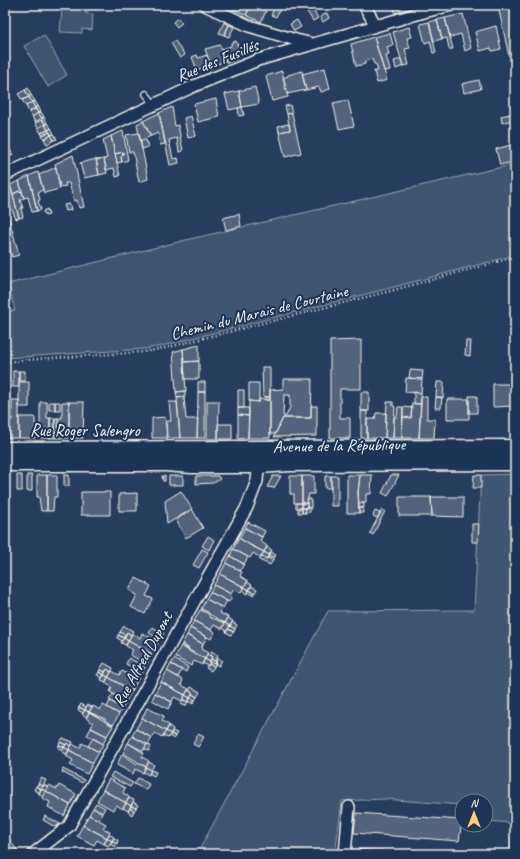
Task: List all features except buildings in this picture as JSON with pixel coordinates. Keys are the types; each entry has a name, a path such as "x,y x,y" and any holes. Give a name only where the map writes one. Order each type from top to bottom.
{"main road":[{"name":"Avenue de la République","path":"165,456 258,449 513,453"},
{"name":"Rue Roger Salengro","path":"5,450 165,456"},
{"name":"Avenue de la République","path":"165,456 192,465 258,465 513,453"},
{"name":"Rue Roger Salengro","path":"5,464 165,456"}],"street":[{"path":"205,5 249,26 315,44"},
{"path":"364,5 376,26"},
{"name":"Rue des Fusillés","path":"5,175 155,106 194,86 258,60 452,5"},
{"name":"Rue Alfred Dupont","path":"33,854 69,826 247,507 257,481 258,449"},
{"path":"345,854 349,807"}],"lane":[{"path":"146,94 155,106"},
{"path":"258,449 288,455"},
{"path":"469,456 500,456 513,453"},
{"path":"5,456 212,455"},
{"path":"228,458 258,465"}],"path":[{"name":"Chemin du Marais de Courtaine","path":"5,362 143,352 161,349 394,290 515,257"}],"shaded area":[{"path":"70,5 82,5 82,11 93,14 92,30 82,29 82,33 60,32 62,9 70,10"},
{"path":"44,35 67,75 48,87 24,46"},
{"path":"515,164 515,255 162,346 143,349 5,358 5,313 15,310 8,284 186,240"},
{"path":"515,474 515,854 510,854 512,823 494,822 494,793 454,793 454,804 384,799 342,801 335,854 197,854 328,611 474,610 481,475"}]}
